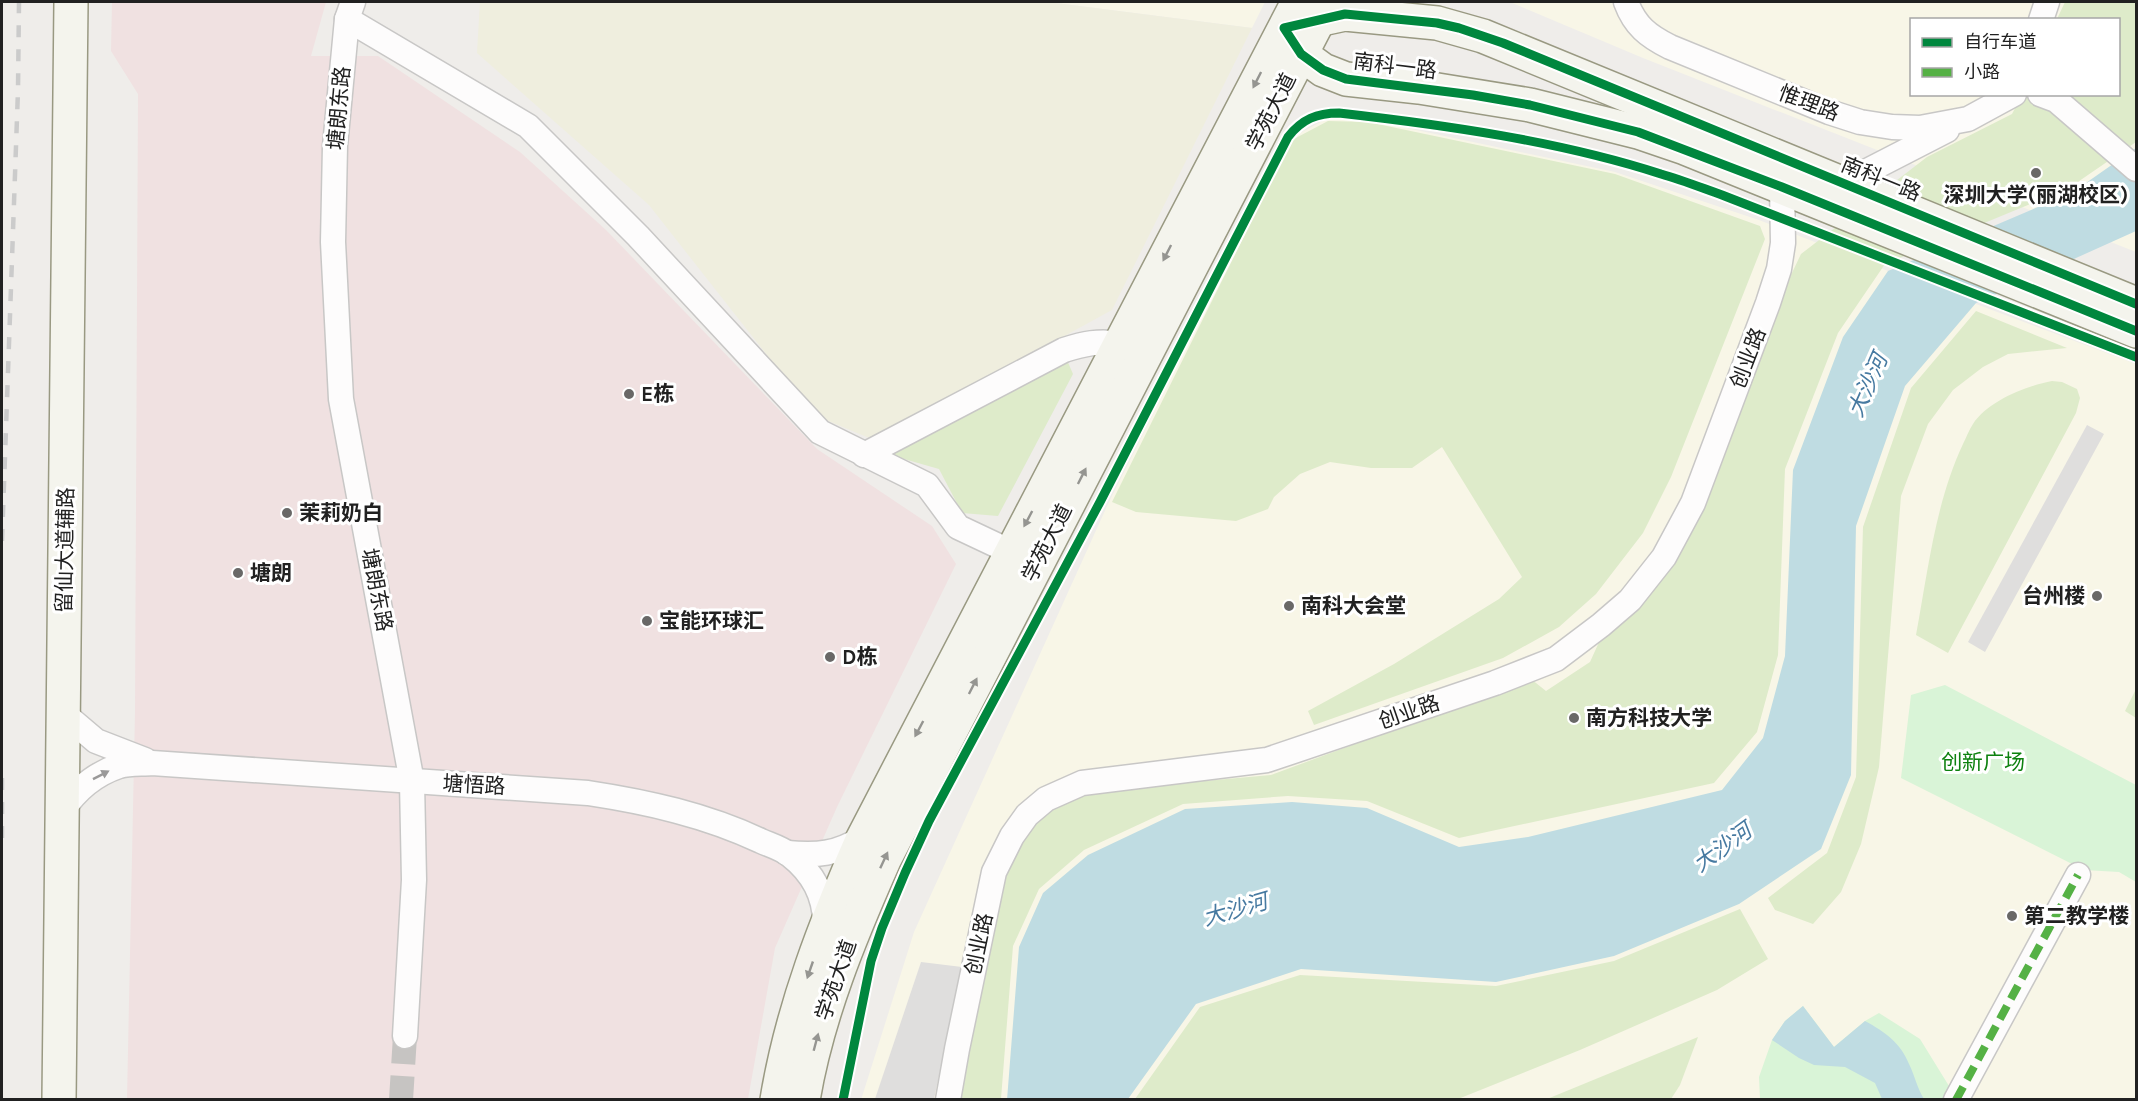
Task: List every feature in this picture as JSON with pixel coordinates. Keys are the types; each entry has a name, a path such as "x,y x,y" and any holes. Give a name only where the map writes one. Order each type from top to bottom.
{"main road":[{"name":"留仙大道辅路","path":"41,1100 53,2"},
{"name":"留仙大道辅路","path":"58,1100 71,2"},
{"path":"1416,2 1503,43"},
{"name":"南科一路","path":"2127,299 1843,192 1782,187 1685,148 1606,123 1530,105 1473,95 1346,79 1323,70 1306,21 1346,14 1414,20 1459,28 1503,43 1843,192 2078,306 2136,331"},
{"name":"学苑大道","path":"777,1100 807,977 863,838 1120,344 1306,21"},
{"name":"学苑大道","path":"803,1100 814,1046 828,1001 862,910 884,860 1306,21"}],"street":[{"name":"惟理路","path":"1626,2 1637,23 1649,36 1670,47 1829,112 1860,122 1901,128 1920,128 1968,119 2010,96"},
{"path":"2042,18 2047,2"},
{"path":"350,10 528,126 639,236 820,432 927,485 958,527 1011,552"},
{"name":"塘朗东路","path":"350,10 335,146 333,242 341,399 412,782 414,880 405,1036"},
{"path":"2045,96 2056,100 2080,119 2136,169"},
{"path":"1843,192 1968,119"},
{"name":"创业路","path":"948,1100 994,872 1012,836 1027,815 1046,800 1082,783 1267,760 1495,683 1556,659 1630,600 1664,557 1693,503 1768,303 1779,269 1784,243 1782,187"},
{"path":"864,455 1064,350 1106,341 1120,344"},
{"name":"塘悟路","path":"63,713 96,741 152,763"},
{"name":"塘悟路","path":"62,811 73,795 93,778 120,766 152,763 557,790 629,799 710,820 787,853 802,866 822,895 825,928"},
{"name":"塘悟路","path":"787,853 828,854 846,849 863,838"},
{"path":"1956,1100 2078,874"}],"shaded area":[{"path":"112,2 326,2 311,56 378,56 520,152 606,230 817,449 932,526 956,564 837,807 775,948 748,1099 127,1099 135,712 138,94 111,51"},
{"path":"480,2 1048,2 1252,28 1112,310 874,440 814,415 649,205 477,53"},
{"path":"1048,2 1265,2 1252,28"},
{"name":"深圳大学(丽湖校区)","path":"1510,2 2136,2 2136,252 1643,58"},
{"name":"南方科技大学","path":"1326,119 1369,120 1615,172 1759,220 2136,364 2136,1099 861,1100 914,932 1108,504 1291,138"},
{"path":"2087,425 2104,434 1985,652 1968,642"},
{"path":"921,962 962,967 934,1099 875,1099"}],"green space":[{"path":"2065,2 2136,2 2136,142 2069,188 1885,264 1838,333 1785,469 1778,655 1757,732 1714,783 1459,838 1367,801 1288,796 1183,804 1084,850 1039,889 1013,946 1001,1099 958,1100 1003,872 1018,839 1049,808 1082,792 1271,775 1531,679 1546,691 1590,662 1605,629 1634,605 1801,254 1927,157 2012,114 2021,96 2120,96 2120,18 2057,18"},
{"path":"1328,121 1368,122 1615,174 1760,226 1765,239 1671,477 1643,533 1596,594 1559,627 1503,658 1314,725 1308,711 1394,664 1499,599 1522,577 1442,447 1412,468 1371,468 1330,462 1300,474 1274,497 1268,509 1236,521 1136,512 1112,502 1292,140"},
{"path":"1976,311 2067,348 2008,354 1983,367 1953,390 1928,424 1901,496 1879,767 1861,844 1841,892 1813,924 1775,910 1768,898 1827,853 1856,777 1863,527 1911,388"},
{"path":"1067,360 1073,374 998,516 962,513 939,469 890,455"},
{"path":"2052,381 2062,382 2077,389 2080,398 2076,413 1948,653 1916,635 1933,538 1953,467 1972,426 1988,408 2008,396"},
{"name":"创新广场","path":"1945,685 2136,785 2136,882 2119,872 2084,870 1901,778 1911,695"},
{"path":"2136,689 2136,718 2125,711"},
{"path":"1740,909 1768,959 1717,990 1580,1050 1458,1099 1135,1099 1200,1007 1300,975 1496,986 1614,961"},
{"path":"1803,1006 1834,1047 1865,1021 1879,1013 1920,1039 1957,1099 1760,1099 1759,1077 1772,1040 1785,1021"},
{"path":"1698,1037 1680,1085 1671,1099 1547,1099"}],"water":[{"name":"大沙河","path":"2136,148 2136,231 1976,303 1905,386 1856,526 1851,775 1821,849 1739,904 1614,956 1496,982 1301,969 1196,1004 1128,1099 1007,1100 1019,947 1043,893 1088,855 1185,809 1292,802 1367,808 1459,847 1528,837 1722,790 1763,738 1785,656 1793,470 1843,337 1888,271 2073,192"},
{"path":"1803,1006 1834,1047 1865,1021 1885,1034 1905,1056 1924,1099 1882,1099 1875,1083 1845,1067 1814,1065 1772,1040 1785,1021"}],"tunnel":[{"path":"401,1100 405,1036"}],"railway":[{"path":"2,541 19,2"},
{"path":"2,778 2,841"}],"marked path":[{"path":"1956,1100 2078,875"}],"cycle path":[{"path":"2136,304 1503,43 1459,28 1437,23 1345,14 1284,28 1301,54 1323,70 1346,79 1473,95 1530,105 1638,132 1782,187 2136,331"},
{"path":"843,1100 871,961 882,928 929,821 1100,502 1288,137 1304,121 1331,113 1379,118 1542,143 1622,162 1722,195 2136,357"}],"place":[{"name":"深圳大学(丽湖校区)","path":"2036,173"},
{"name":"E栋","path":"629,394"},
{"name":"茉莉奶白","path":"287,513"},
{"name":"塘朗","path":"238,573"},
{"name":"台州楼","path":"2097,596"},
{"name":"南科大会堂","path":"1289,606"},
{"name":"宝能环球汇","path":"647,621"},
{"name":"D栋","path":"830,657"},
{"name":"南方科技大学","path":"1574,718"},
{"name":"第二教学楼","path":"2012,916"}]}
